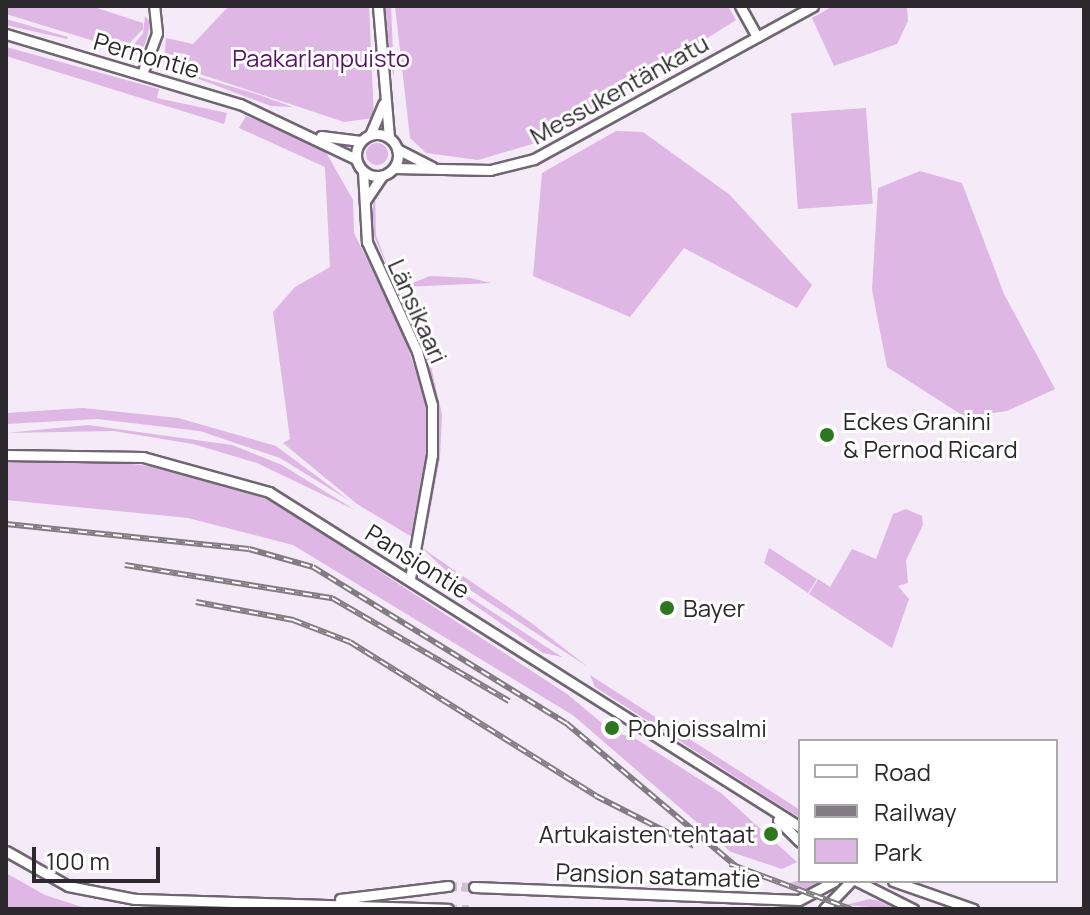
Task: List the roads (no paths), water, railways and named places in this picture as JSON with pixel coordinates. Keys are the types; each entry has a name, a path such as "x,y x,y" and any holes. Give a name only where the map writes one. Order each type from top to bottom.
{"street":[{"path":"142,74 157,33 154,6"},
{"path":"365,201 382,176 394,168 397,149 389,137 383,104 378,6"},
{"path":"740,6 757,37"},
{"name":"Messukentänkatu","path":"394,168 490,170 534,159 813,6"},
{"name":"Pernontie","path":"6,34 142,74 321,136 356,159"},
{"path":"382,176 363,171 356,159 383,104"},
{"name":"Pernontie","path":"321,136 366,138"},
{"path":"366,138 389,137"},
{"name":"Messukentänkatu","path":"397,149 432,167"},
{"name":"Länsikaari","path":"363,171 371,253 417,351 432,412 410,579"},
{"name":"Pansiontie","path":"6,455 114,454 225,475 285,501 770,812 798,826"},
{"name":"Pansiontie","path":"770,812 798,840"},
{"path":"6,851 68,886 113,896 448,909"},
{"name":"Pansion satamatie","path":"474,887 799,900 818,896 832,883"},
{"path":"824,909 849,883"},
{"path":"861,883 913,909"},
{"path":"899,883 973,909"},
{"path":"321,902 448,886"}],"tunnel":[{"path":"448,886 474,887"},
{"path":"448,909 469,909"}],"railway":[{"path":"6,524 249,549 313,567 566,723 738,868"},
{"path":"125,565 332,598 509,701"},
{"path":"196,602 293,620 350,642 596,796 694,846"},
{"path":"730,864 851,909"}],"place":[{"name":"Eckes Granini & Pernod Ricard","path":"827,435"},
{"name":"Bayer","path":"667,608"},
{"name":"Pohjoissalmi","path":"612,728"},
{"name":"Artukaisten tehtaat","path":"771,834"}],"park label":[{"name":"Paakarlanpuisto","path":"321,58"}]}
